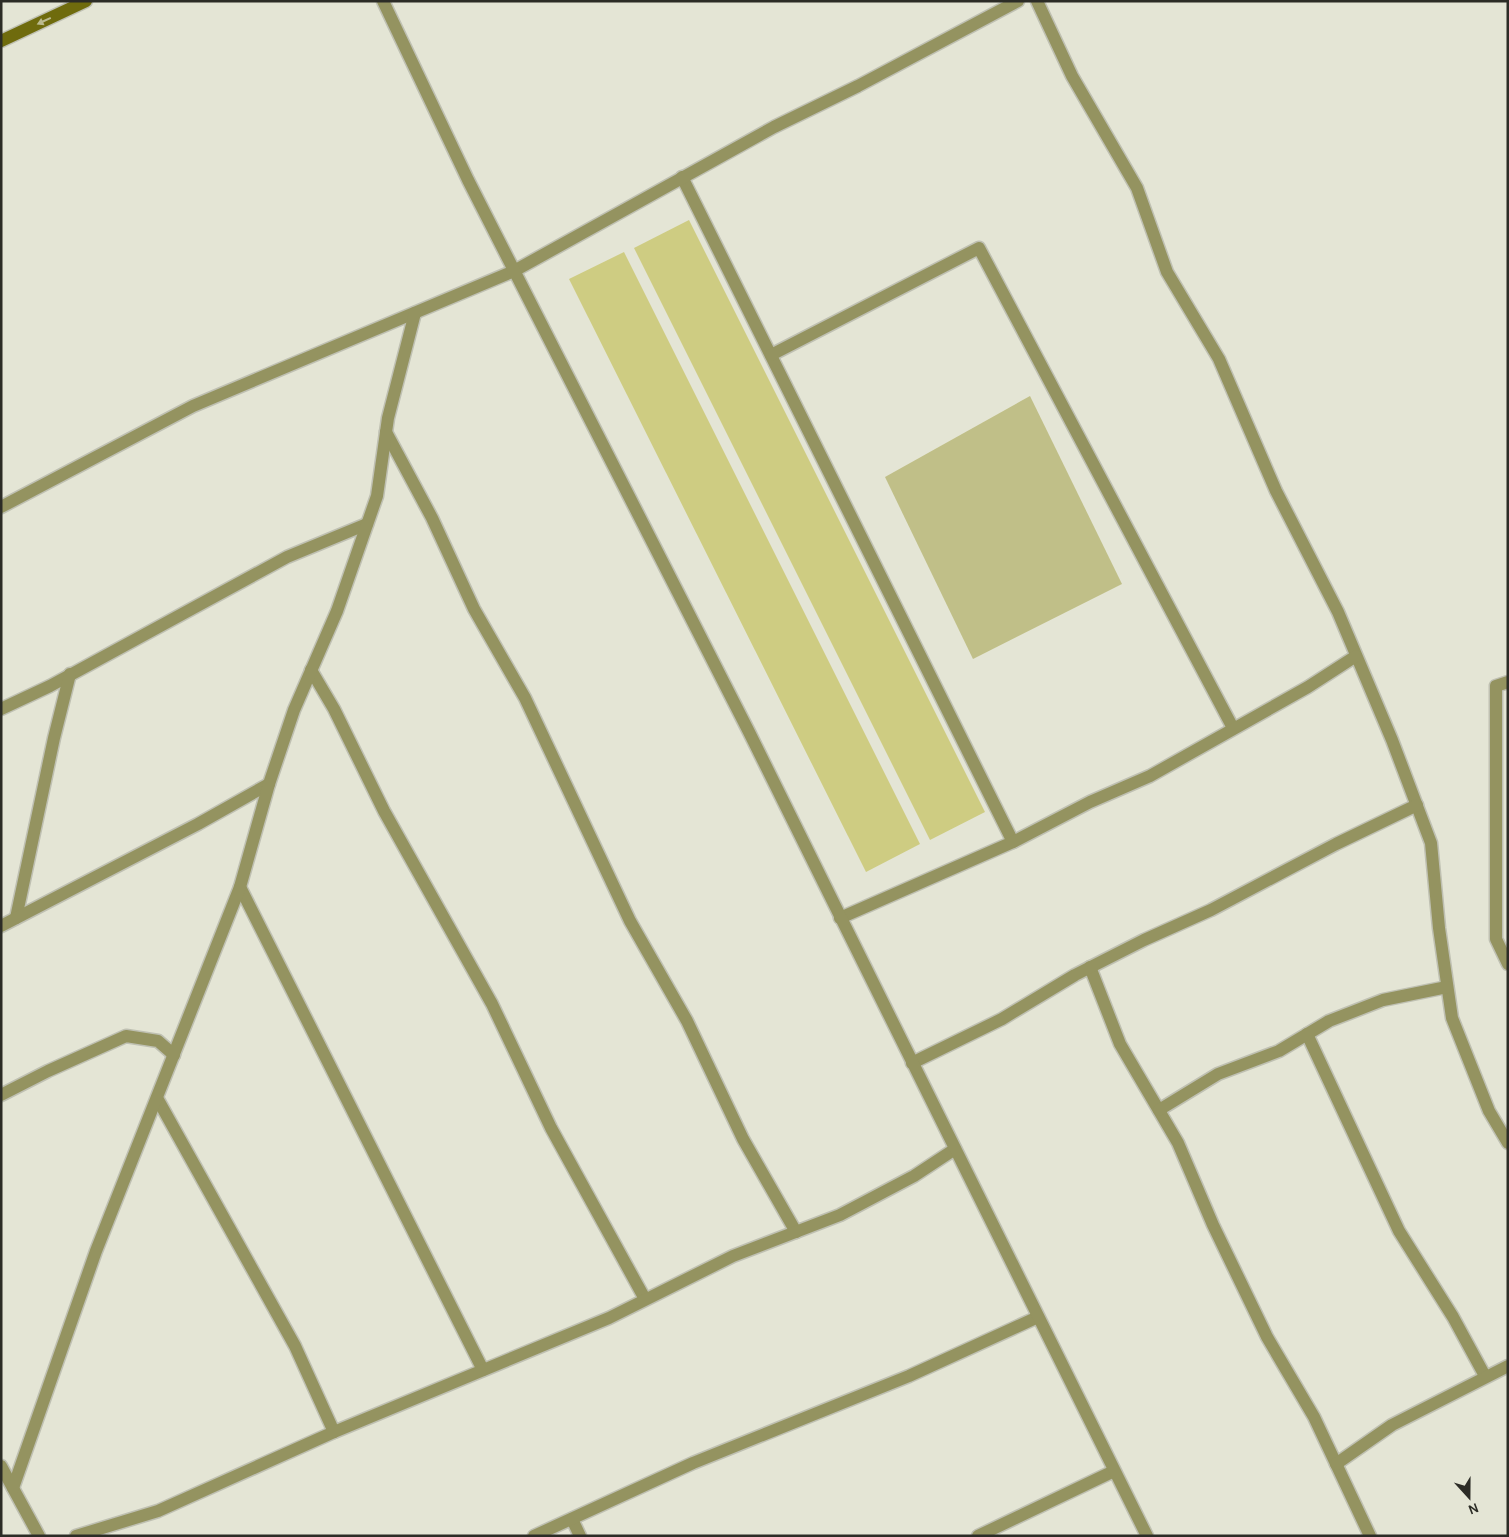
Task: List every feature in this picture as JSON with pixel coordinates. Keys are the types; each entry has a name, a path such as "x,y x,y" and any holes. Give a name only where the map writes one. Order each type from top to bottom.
{"main road":[{"path":"1,41 86,1"}],"street":[{"path":"383,1 468,180 750,732 1146,1536"},
{"path":"1,507 193,406 514,271 682,177 1000,6 1018,1"},
{"path":"1037,1 1072,76 1137,188 1167,272 1219,359 1276,491 1338,612 1431,843 1452,1018 1489,1111 1508,1143"},
{"path":"682,177 1013,842"},
{"path":"771,356 979,248 1233,728"},
{"path":"13,1488 96,1251 240,887 294,710 336,611 377,496 386,432 415,313"},
{"path":"386,432 432,518 474,608 524,698 630,921 687,1021 743,1140 796,1232"},
{"path":"1,709 287,557 367,524"},
{"path":"840,918 1013,842 1090,802 1150,776 1308,687 1356,656"},
{"path":"311,670 334,709 384,811 492,1004 551,1128 645,1299"},
{"path":"16,918 54,738 70,674"},
{"path":"1508,682 1496,686 1496,940 1508,964"},
{"path":"1,926 198,824 270,784"},
{"path":"912,1063 1002,1019 1090,967 1211,910 1336,844 1417,805"},
{"path":"240,887 483,1370"},
{"path":"1090,967 1120,1044 1178,1143 1213,1225 1267,1337 1314,1417 1370,1536"},
{"path":"1159,1110 1218,1074 1279,1051 1329,1021 1383,1000 1447,986"},
{"path":"1308,1034 1399,1231 1453,1317 1485,1376"},
{"path":"1,1095 48,1070 126,1036 158,1040 174,1055"},
{"path":"157,1098 296,1346 334,1432"},
{"path":"76,1536 158,1511 334,1432 609,1318 733,1256 840,1215 914,1176 955,1149"},
{"path":"534,1536 694,1463 909,1376 1038,1317"},
{"path":"1336,1464 1392,1425 1485,1376 1508,1366"},
{"path":"1,1466 39,1536"},
{"path":"978,1536 1114,1471"},
{"path":"572,1519 580,1536"}],"shaded area":[{"path":"1030,396 1122,584 973,659 885,477"}],"building":[{"path":"689,220 985,812 930,840 634,248"},
{"path":"624,252 920,844 866,872 569,279"}]}
